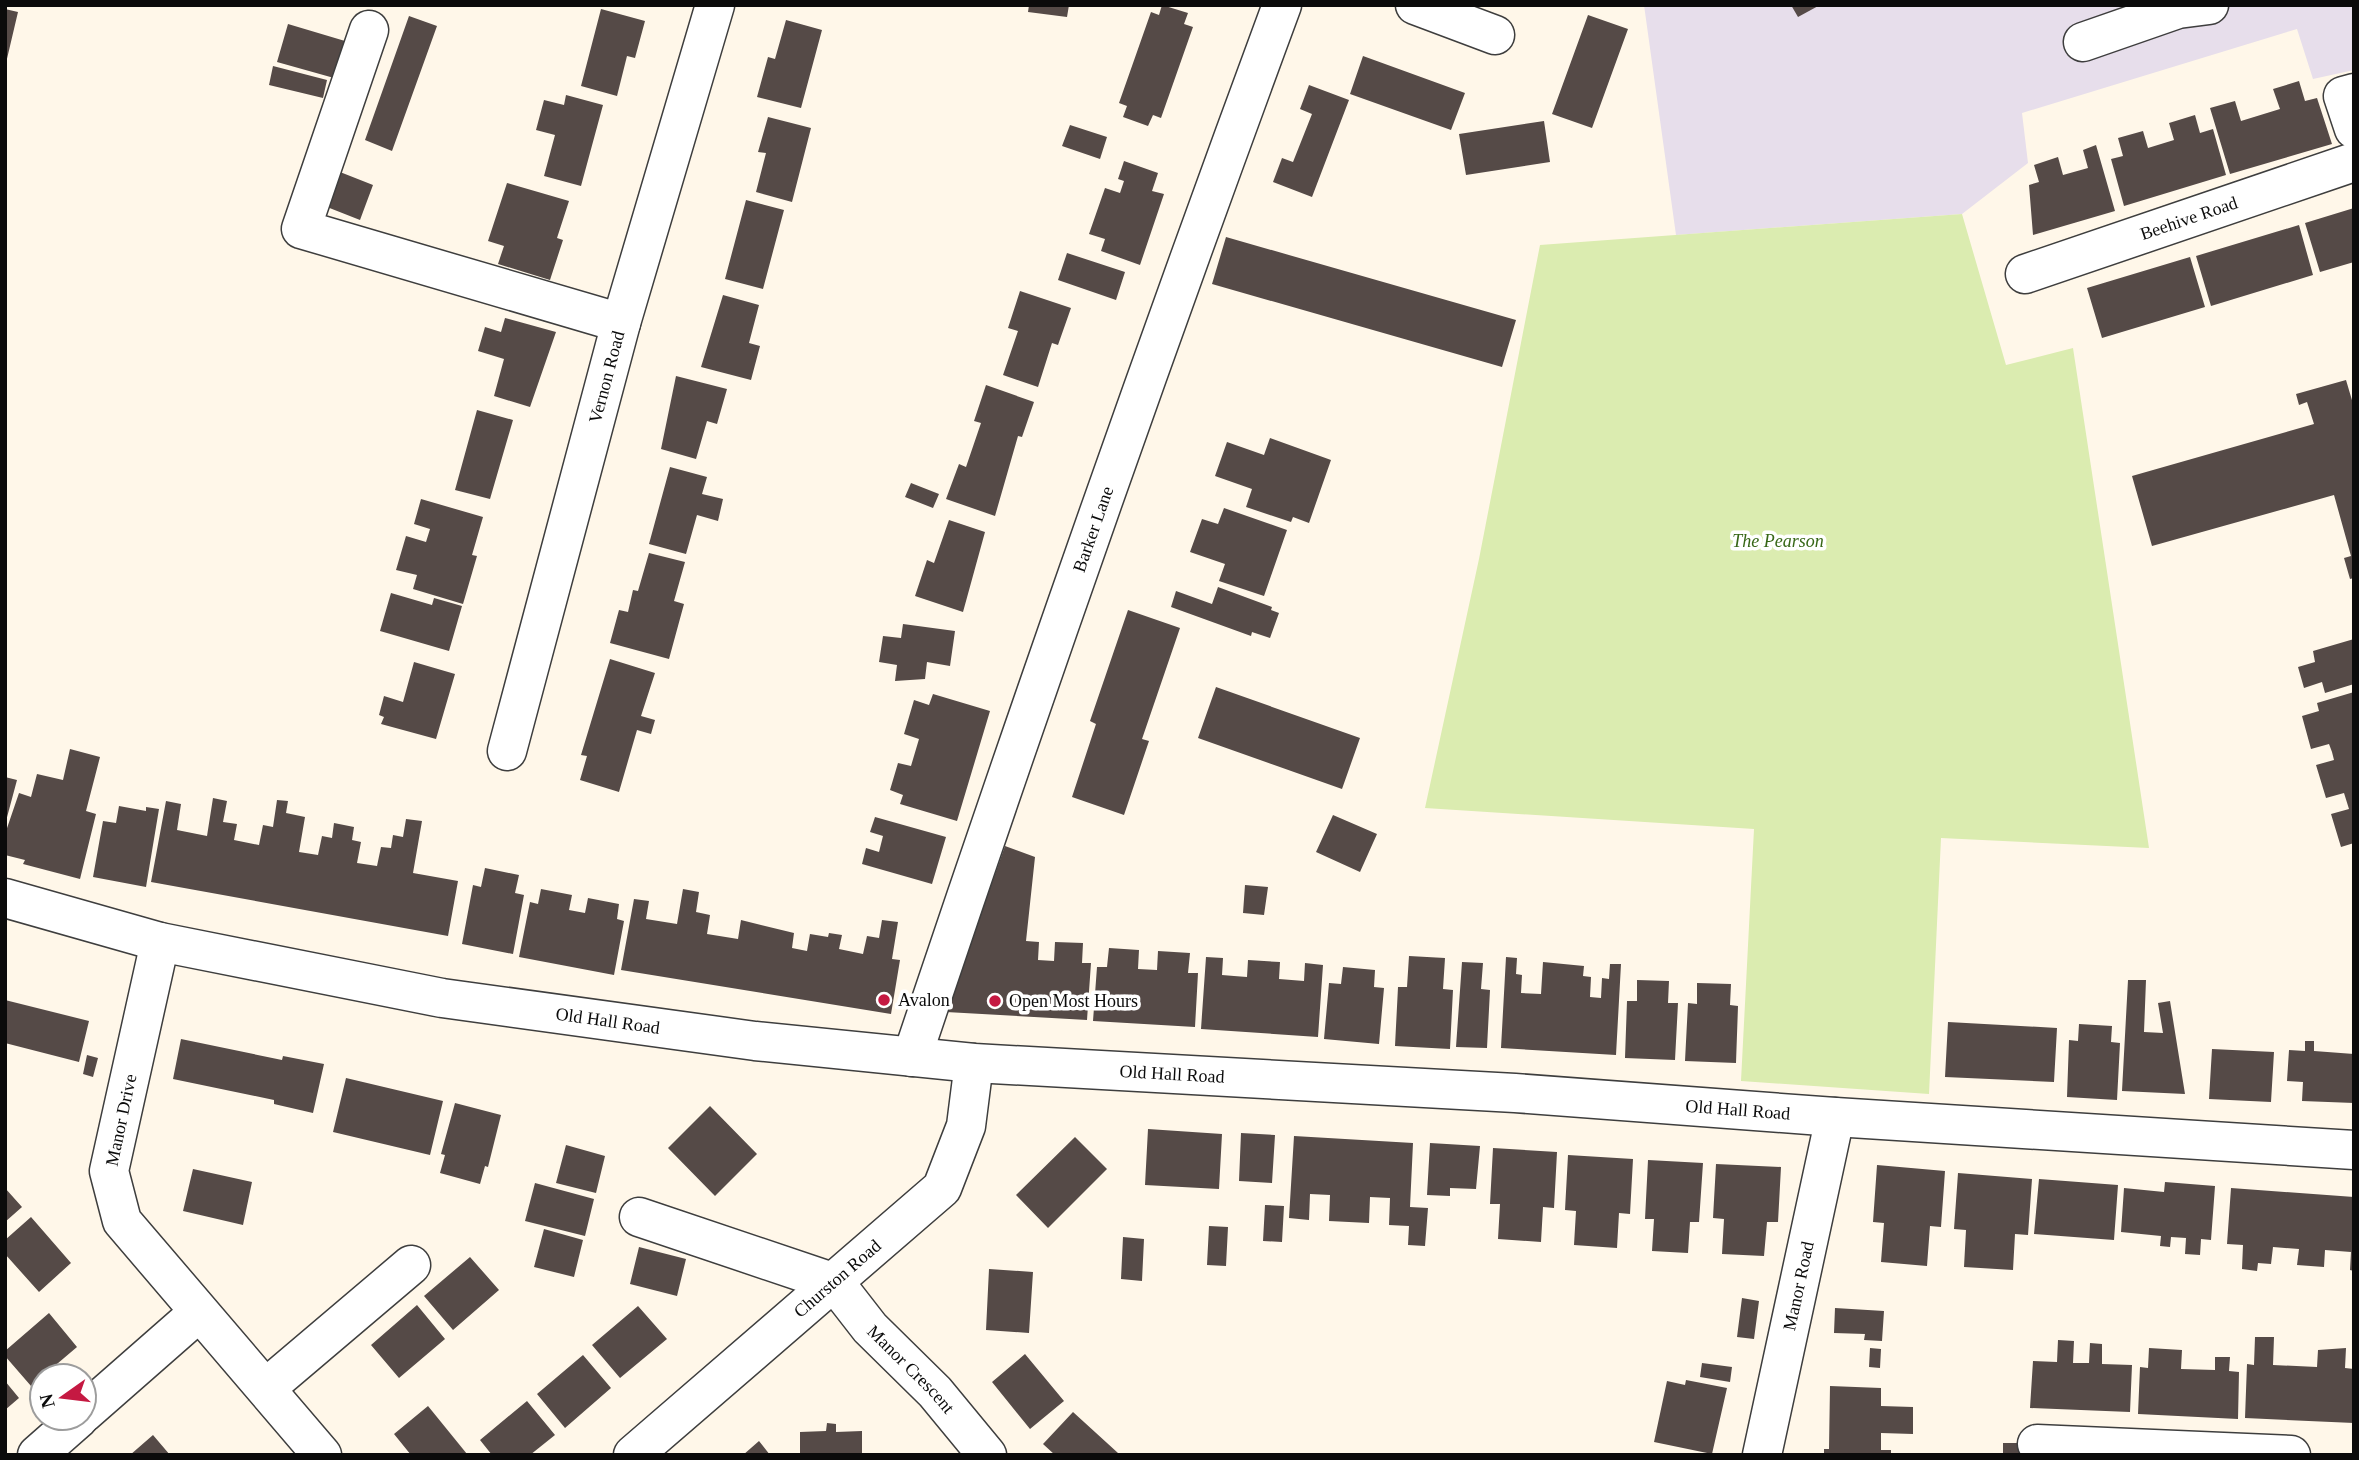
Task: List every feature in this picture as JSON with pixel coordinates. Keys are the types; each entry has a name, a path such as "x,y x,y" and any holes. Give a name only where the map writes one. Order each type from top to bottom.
{"street":[{"name":"Vernon Road","path":"507,751 621,323 715,5"},
{"name":"Barker Lane","path":"912,1057 997,803 1282,5"},
{"path":"1415,5 1495,35"},
{"path":"2083,42 2179,9 2209,5"},
{"path":"369,30 301,229 621,323"},
{"path":"2354,93 2343,96 2354,129"},
{"name":"Beehive Road","path":"2025,274 2354,162"},
{"name":"Old Hall Road","path":"5,898 160,942 442,998 755,1041 974,1063 1515,1093 1835,1117 2354,1150"},
{"name":"Manor Drive","path":"160,942 109,1171 121,1221 323,1455"},
{"name":"Churston Road","path":"633,1455 942,1188 966,1126 974,1063"},
{"name":"Manor Road","path":"1762,1455 1835,1117"},
{"path":"639,1217 835,1283"},
{"path":"266,1388 411,1265"},
{"name":"Manor Crescent","path":"835,1283 870,1328 935,1392 987,1455"},
{"path":"98,1401 198,1313"},
{"path":"37,1455 63,1432"},
{"path":"2036,1444 2291,1455"}],"shaded area":[{"path":"1644,5 2354,5 2354,70 2313,79 2297,29 2022,113 2028,163 1962,214 1676,235"}],"green space":[{"name":"The Pearson","path":"1962,214 2006,365 2073,348 2149,848 1941,838 1929,1094 1741,1081 1754,829 1425,808 1479,559 1540,245"}],"building":[{"path":"1029,5 1069,5 1067,17 1028,12"},
{"path":"1162,5 1188,13 1184,24 1193,27 1161,118 1153,115 1148,126 1123,117 1127,106 1119,103 1151,12 1159,15"},
{"path":"1791,5 1820,5 1798,17"},
{"path":"5,9 18,12 6,63 5,63"},
{"path":"601,9 645,21 635,58 627,56 617,96 581,86"},
{"path":"1588,15 1628,29 1592,128 1552,114"},
{"path":"409,16 437,26 392,151 365,140"},
{"path":"786,20 822,30 801,108 757,97 768,57 775,59"},
{"path":"288,24 345,41 334,78 277,62"},
{"path":"1363,56 1465,93 1451,130 1350,94"},
{"path":"273,66 327,80 323,98 269,85"},
{"path":"2299,81 2305,101 2317,98 2332,144 2230,174 2210,108 2235,101 2241,121 2280,109 2273,89"},
{"path":"1309,85 1349,100 1312,197 1273,182 1282,158 1293,162 1312,114 1300,109"},
{"path":"566,95 603,105 581,186 544,176 555,135 536,130 544,100 564,105"},
{"path":"2195,115 2200,133 2213,129 2226,175 2124,206 2111,159 2123,156 2118,138 2143,131 2148,148 2174,140 2169,123"},
{"path":"768,117 811,128 792,202 756,192 766,153 758,152"},
{"path":"1544,121 1550,162 1466,175 1459,134"},
{"path":"1070,125 1107,137 1100,159 1062,146"},
{"path":"2096,145 2115,211 2033,235 2029,185 2039,182 2034,165 2058,157 2063,175 2088,168 2083,150"},
{"path":"1124,161 1158,173 1152,191 1164,194 1140,265 1101,251 1105,239 1089,234 1105,188 1120,193 1124,181 1118,179"},
{"path":"340,172 373,185 360,220 327,207"},
{"path":"507,183 569,201 557,238 563,240 550,280 498,264 504,246 488,241"},
{"path":"746,200 784,210 763,289 725,279"},
{"path":"2354,208 2354,262 2320,272 2305,223"},
{"path":"2299,225 2313,275 2211,306 2196,256"},
{"path":"1226,237 1516,320 1502,367 1212,284"},
{"path":"1067,253 1125,272 1116,300 1058,280"},
{"path":"2190,257 2205,307 2102,338 2087,288"},
{"path":"1020,291 1071,308 1058,345 1052,343 1038,387 1003,375 1018,331 1008,328"},
{"path":"723,295 759,305 749,343 760,346 751,380 701,367"},
{"path":"505,318 556,332 530,407 494,396 504,359 478,351 485,327 501,332"},
{"path":"676,376 727,389 717,424 707,421 696,459 661,449"},
{"path":"2346,380 2354,407 2354,578 2350,579 2344,558 2351,556 2334,495 2152,546 2132,476 2314,424 2307,402 2299,405 2296,394"},
{"path":"986,385 1034,402 1022,437 1018,436 995,516 946,499 959,464 966,467 981,423 974,421"},
{"path":"477,410 513,420 490,499 455,490"},
{"path":"1270,438 1331,460 1309,523 1293,517 1291,522 1246,507 1252,489 1215,476 1227,442 1264,455"},
{"path":"670,467 707,477 702,494 723,499 718,521 697,515 686,554 649,544"},
{"path":"911,483 939,494 933,508 905,497"},
{"path":"421,499 483,517 472,555 477,556 463,604 413,589 417,575 396,570 406,536 426,542 430,529 414,524"},
{"path":"1224,508 1287,530 1264,596 1219,581 1225,564 1190,552 1202,519 1218,524"},
{"path":"949,520 985,532 963,612 915,596 927,560 934,563"},
{"path":"649,553 685,562 674,601 684,604 669,659 610,643 619,610 628,612 633,590 638,591"},
{"path":"1218,587 1272,607 1271,610 1279,613 1270,638 1252,632 1251,636 1171,607 1176,591 1212,604"},
{"path":"391,593 432,605 434,598 462,606 449,651 380,631"},
{"path":"1128,610 1180,628 1142,739 1149,741 1124,815 1072,797 1096,724 1090,721"},
{"path":"903,624 955,631 950,666 927,662 925,679 895,681 897,665 879,662 883,636 901,638"},
{"path":"2354,639 2354,684 2325,693 2322,682 2304,688 2298,667 2315,662 2313,651"},
{"path":"610,659 655,673 641,716 655,720 651,734 637,730 619,792 580,780 587,756 581,755"},
{"path":"414,662 455,674 436,739 381,724 384,717 379,715 384,696 403,702"},
{"path":"1216,687 1360,738 1342,789 1198,738"},
{"path":"2354,692 2354,843 2341,847 2331,814 2349,809 2344,793 2326,798 2316,765 2334,760 2332,752 2329,744 2311,749 2302,716 2319,711 2317,703"},
{"path":"933,694 990,711 957,821 900,804 903,795 890,790 898,763 911,766 919,739 904,734 914,700 929,705"},
{"path":"70,749 100,757 86,811 96,814 80,879 23,864 25,860 5,855 5,834 19,793 31,797 37,774 63,780"},
{"path":"5,777 17,780 6,821 5,820"},
{"path":"213,798 227,801 223,822 237,824 234,840 259,845 263,825 273,827 277,800 288,801 286,813 305,817 299,852 318,855 322,836 332,838 334,823 354,827 352,840 361,842 357,863 377,866 381,847 391,848 393,835 403,837 406,819 422,821 413,873 458,881 448,936 151,882 166,801 181,804 177,830 207,836"},
{"path":"119,806 146,811 146,807 159,809 146,887 93,877 103,821 116,823"},
{"path":"1333,815 1377,834 1360,872 1316,852"},
{"path":"875,817 946,837 932,884 862,864 866,848 879,852 883,836 870,832"},
{"path":"1005,846 1035,857 1026,941 1039,942 1038,960 1054,961 1055,942 1083,943 1082,963 1091,963 1087,1020 946,1012"},
{"path":"485,868 519,875 515,893 524,895 513,954 462,944 473,885 481,887"},
{"path":"1245,885 1268,887 1264,915 1243,913"},
{"path":"541,889 572,895 569,910 585,913 588,898 619,904 617,919 624,921 614,975 519,957 530,902 538,904"},
{"path":"683,889 699,892 696,912 710,915 707,934 738,939 741,920 794,933 792,948 807,951 810,934 828,937 829,933 842,935 839,949 863,954 867,936 879,938 882,920 898,922 892,959 900,960 891,1014 621,970 634,899 649,901 646,919 677,924"},
{"path":"1109,948 1139,950 1138,969 1157,970 1158,951 1190,953 1188,973 1198,973 1195,1027 1093,1021 1097,967 1107,967"},
{"path":"1409,956 1445,958 1443,989 1453,990 1450,1049 1395,1046 1398,987 1407,987"},
{"path":"1206,957 1223,958 1222,975 1247,977 1248,960 1280,962 1279,979 1304,981 1305,963 1323,965 1318,1037 1201,1029"},
{"path":"1506,957 1517,958 1516,974 1522,975 1521,993 1541,994 1543,962 1584,966 1583,976 1591,977 1590,997 1601,998 1602,978 1609,979 1610,964 1621,964 1616,1055 1501,1048"},
{"path":"1462,962 1483,963 1481,989 1490,990 1487,1048 1456,1047"},
{"path":"1343,967 1375,970 1374,987 1384,988 1379,1044 1324,1039 1329,983 1341,984"},
{"path":"1637,980 1669,981 1668,1003 1678,1003 1675,1060 1625,1058 1627,1001 1637,1001"},
{"path":"2128,980 2146,980 2144,1032 2163,1033 2158,1003 2170,1001 2185,1094 2122,1091"},
{"path":"1697,983 1731,984 1730,1005 1738,1006 1736,1063 1685,1061 1688,1003 1697,1004"},
{"path":"5,1000 89,1021 79,1062 5,1043"},
{"path":"1948,1022 2057,1028 2054,1082 1945,1077"},
{"path":"2079,1024 2112,1026 2111,1042 2120,1043 2117,1100 2067,1097 2069,1040 2078,1041"},
{"path":"181,1039 282,1060 283,1056 324,1064 313,1113 274,1104 274,1100 173,1079"},
{"path":"2305,1041 2314,1041 2314,1051 2354,1054 2354,1103 2302,1101 2303,1082 2287,1081 2289,1050 2305,1051"},
{"path":"2212,1049 2274,1052 2271,1102 2209,1099"},
{"path":"87,1055 98,1058 93,1077 83,1074"},
{"path":"346,1078 443,1101 430,1155 333,1132"},
{"path":"455,1103 501,1115 488,1167 485,1166 480,1184 440,1173 445,1155 441,1154"},
{"path":"710,1106 757,1154 715,1196 668,1148"},
{"path":"1148,1129 1222,1134 1219,1189 1145,1185"},
{"path":"1241,1133 1275,1135 1272,1183 1239,1181"},
{"path":"1294,1136 1413,1143 1410,1207 1428,1208 1425,1246 1408,1245 1409,1226 1389,1225 1390,1198 1370,1197 1369,1223 1329,1221 1330,1195 1310,1194 1309,1220 1289,1218"},
{"path":"1075,1137 1107,1169 1048,1228 1016,1195"},
{"path":"1430,1143 1480,1146 1476,1189 1450,1188 1450,1196 1427,1195"},
{"path":"566,1145 605,1156 596,1193 556,1183"},
{"path":"1493,1148 1557,1152 1554,1208 1543,1207 1541,1242 1498,1239 1500,1204 1490,1204"},
{"path":"1568,1155 1633,1159 1630,1214 1619,1213 1617,1248 1574,1245 1576,1211 1565,1210"},
{"path":"1648,1160 1703,1163 1699,1222 1690,1222 1688,1253 1652,1251 1654,1219 1645,1219"},
{"path":"1716,1164 1781,1167 1778,1222 1767,1222 1764,1256 1722,1254 1724,1219 1713,1218"},
{"path":"1877,1165 1945,1171 1941,1227 1930,1226 1927,1266 1881,1262 1884,1223 1873,1222"},
{"path":"193,1169 252,1182 243,1225 183,1211"},
{"path":"1958,1173 2032,1179 2028,1235 2015,1234 2013,1270 1964,1267 1966,1230 1954,1229"},
{"path":"2039,1179 2118,1185 2114,1240 2034,1234"},
{"path":"2165,1182 2215,1186 2211,1240 2201,1239 2200,1255 2185,1254 2186,1238 2171,1237 2170,1247 2160,1246 2161,1236 2121,1232 2124,1188 2164,1192"},
{"path":"535,1183 594,1199 585,1236 525,1221"},
{"path":"5,1188 22,1207 5,1222"},
{"path":"2231,1188 2354,1197 2354,1271 2350,1270 2351,1252 2325,1250 2324,1267 2297,1265 2299,1249 2273,1247 2271,1264 2258,1263 2257,1271 2242,1269 2243,1245 2227,1244"},
{"path":"1265,1205 1284,1206 1282,1242 1263,1241"},
{"path":"31,1217 71,1263 39,1292 5,1254 5,1240"},
{"path":"1209,1226 1228,1227 1226,1266 1207,1265"},
{"path":"544,1229 583,1240 574,1277 534,1267"},
{"path":"1123,1237 1144,1239 1142,1281 1121,1279"},
{"path":"639,1247 686,1259 677,1296 630,1284"},
{"path":"470,1257 499,1290 453,1330 424,1296"},
{"path":"989,1269 1033,1272 1029,1333 986,1330"},
{"path":"1742,1298 1759,1301 1754,1339 1737,1337"},
{"path":"417,1305 445,1339 399,1378 371,1345"},
{"path":"638,1306 667,1339 620,1378 592,1345"},
{"path":"1835,1308 1884,1311 1882,1341 1864,1340 1865,1334 1834,1333"},
{"path":"49,1313 77,1347 59,1362 28,1362 28,1383 5,1356 5,1351"},
{"path":"2255,1337 2274,1337 2273,1365 2317,1367 2318,1350 2346,1348 2345,1368 2354,1369 2354,1423 2245,1418 2247,1364 2254,1365"},
{"path":"2058,1340 2074,1341 2073,1363 2089,1363 2090,1343 2102,1344 2102,1364 2132,1365 2130,1412 2030,1408 2033,1361 2057,1362"},
{"path":"1870,1348 1881,1349 1880,1368 1869,1367"},
{"path":"2149,1348 2182,1350 2181,1369 2215,1370 2215,1357 2230,1357 2229,1371 2239,1372 2238,1419 2138,1414 2140,1367 2148,1368"},
{"path":"1025,1354 1064,1401 1030,1429 992,1382"},
{"path":"583,1355 611,1388 565,1428 537,1394"},
{"path":"1702,1363 1732,1367 1730,1382 1700,1377"},
{"path":"1686,1380 1727,1388 1712,1454 1654,1442 1667,1381 1685,1385"},
{"path":"5,1381 19,1398 5,1410"},
{"path":"1830,1386 1881,1388 1881,1406 1913,1407 1913,1434 1881,1433 1881,1450 1891,1450 1891,1455 1824,1455 1824,1449 1829,1449"},
{"path":"527,1401 555,1435 530,1455 492,1455 480,1440"},
{"path":"428,1406 466,1455 411,1455 394,1434"},
{"path":"1073,1412 1118,1453 1055,1455 1043,1444"},
{"path":"827,1423 836,1424 836,1432 862,1431 862,1455 800,1455 800,1432 826,1431"},
{"path":"153,1435 170,1455 130,1455"},
{"path":"759,1441 770,1455 743,1455"},
{"path":"2003,1443 2021,1443 2021,1455 2003,1455"}],"place":[{"name":"Avalon","path":"884,1000"},
{"name":"Open Most Hours","path":"995,1001"}]}
